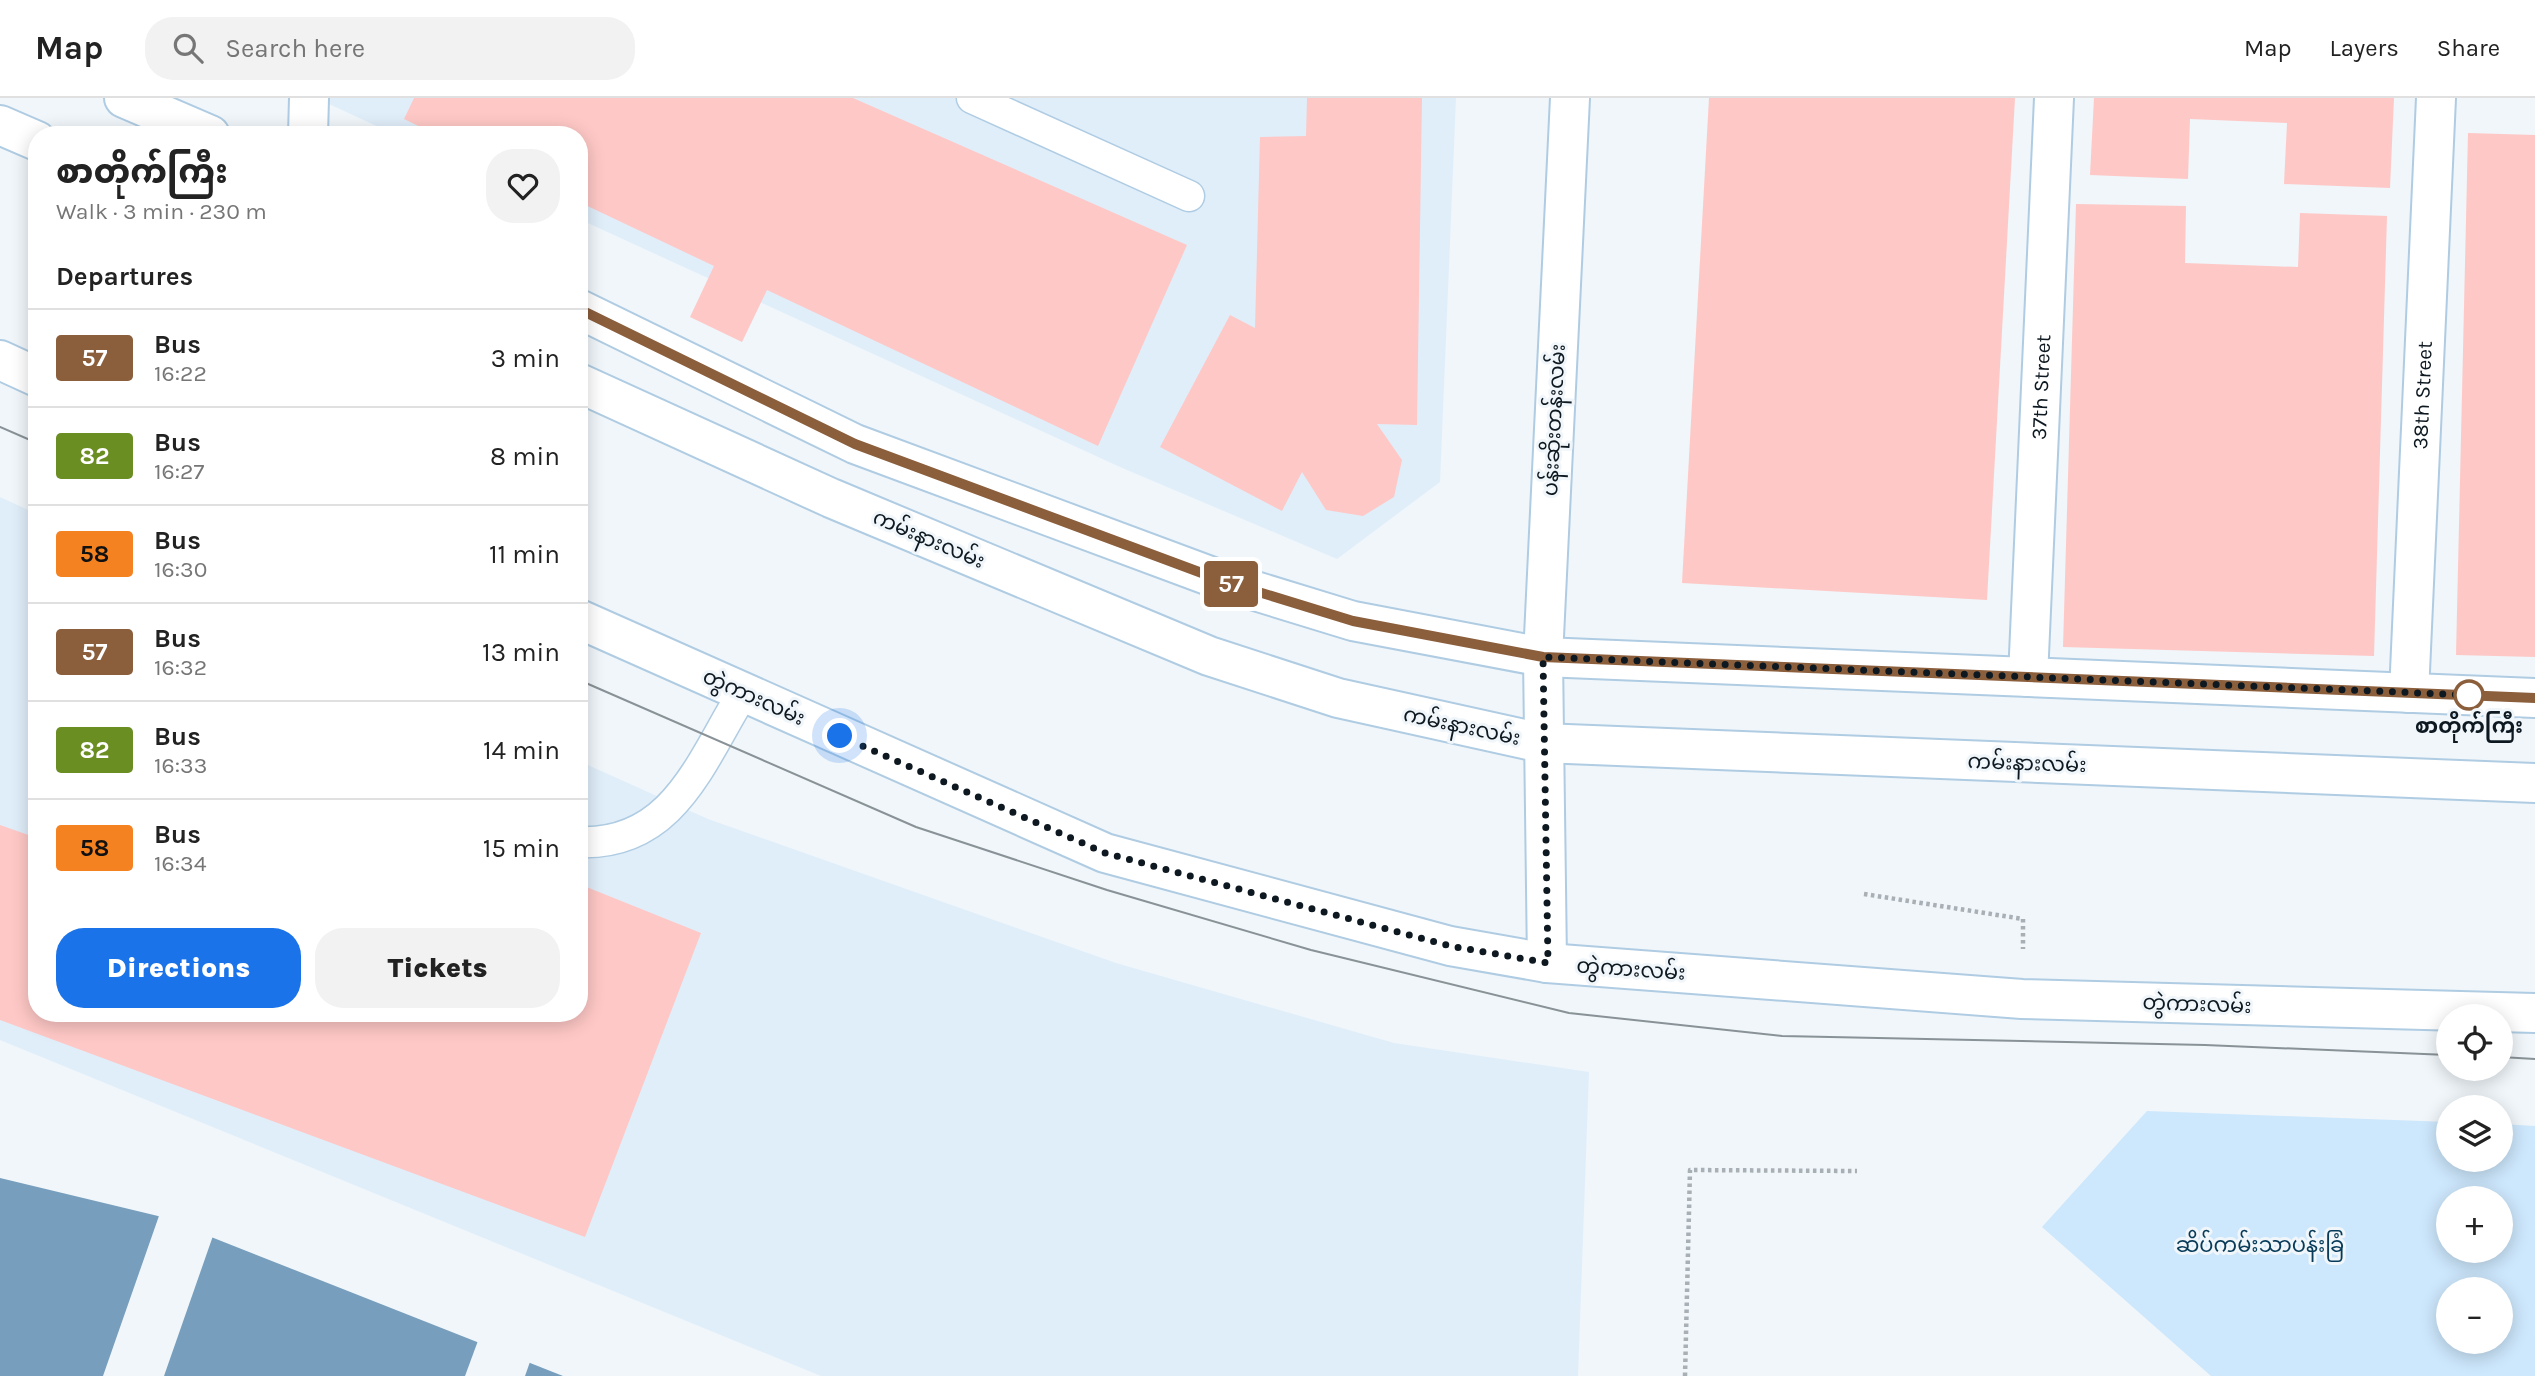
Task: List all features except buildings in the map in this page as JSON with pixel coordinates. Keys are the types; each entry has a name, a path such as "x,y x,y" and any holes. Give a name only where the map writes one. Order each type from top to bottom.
{"main road":[{"path":"124,98 189,126"},
{"path":"307,126 309,98"},
{"name":"ပန်းဆိုးတန်းလမ်း","path":"1548,963 1542,743 1543,657 1570,98"},
{"name":"37th Street","path":"2028,677 2054,98"},
{"name":"38th Street","path":"2409,693 2436,98"},
{"path":"0,125 28,137"},
{"path":"588,313 855,444 1226,582 1353,621 1543,657 2535,698"},
{"path":"0,360 28,373"},
{"name":"ကမ်းနားလမ်း","path":"588,387 831,498 1209,656 1338,698 1433,722 1542,743 2535,783"},
{"path":"831,498 855,444"},
{"name":"တွဲကားလမ်း","path":"588,623 1105,853 1450,946 1548,963 2022,999 2535,1013"}],"lane":[{"path":"972,98 1189,196"},
{"path":"588,842 597,843 631,833 652,823 675,805 743,693"}],"path":[{"path":"1864,894 2023,919"},
{"path":"1685,1376 1690,1170 1857,1171"}],"shaded area":[{"path":"316,98 1456,98 1440,482 1337,559 1120,467 588,223 588,126 377,126"},
{"path":"0,497 28,510 28,1022 588,1022 588,765 708,819 1116,963 1394,1043 1589,1072 1578,1376 821,1376 0,1040"},
{"path":"0,1178 158,1216 563,1376 0,1376"}],"green space":[{"name":"ဆိပ်ကမ်းသာပန်းခြံ","path":"2147,1111 2436,1122 2436,1172 2513,1172 2513,1125 2535,1126 2535,1376 2211,1376 2042,1227"}],"pier":[{"path":"160,1213 214,1233 164,1376 103,1376"},
{"path":"479,1338 531,1359 525,1376 465,1376"}],"tram line":[{"path":"0,427 28,439"},
{"path":"588,684 916,827 1107,890 1311,950 1569,1013 1782,1036 2205,1045 2436,1055"},
{"path":"2513,1058 2535,1059"}],"bus line":[{"name":"57","path":"588,313 855,444 1226,582 1353,621 1543,657 2535,698"}],"place":[{"name":"စာတိုက်ကြီး","path":"2469,695"}],"route":[{"path":"840,736 1105,853 1450,946 1548,963 1542,743 1543,657 2469,695"}]}
